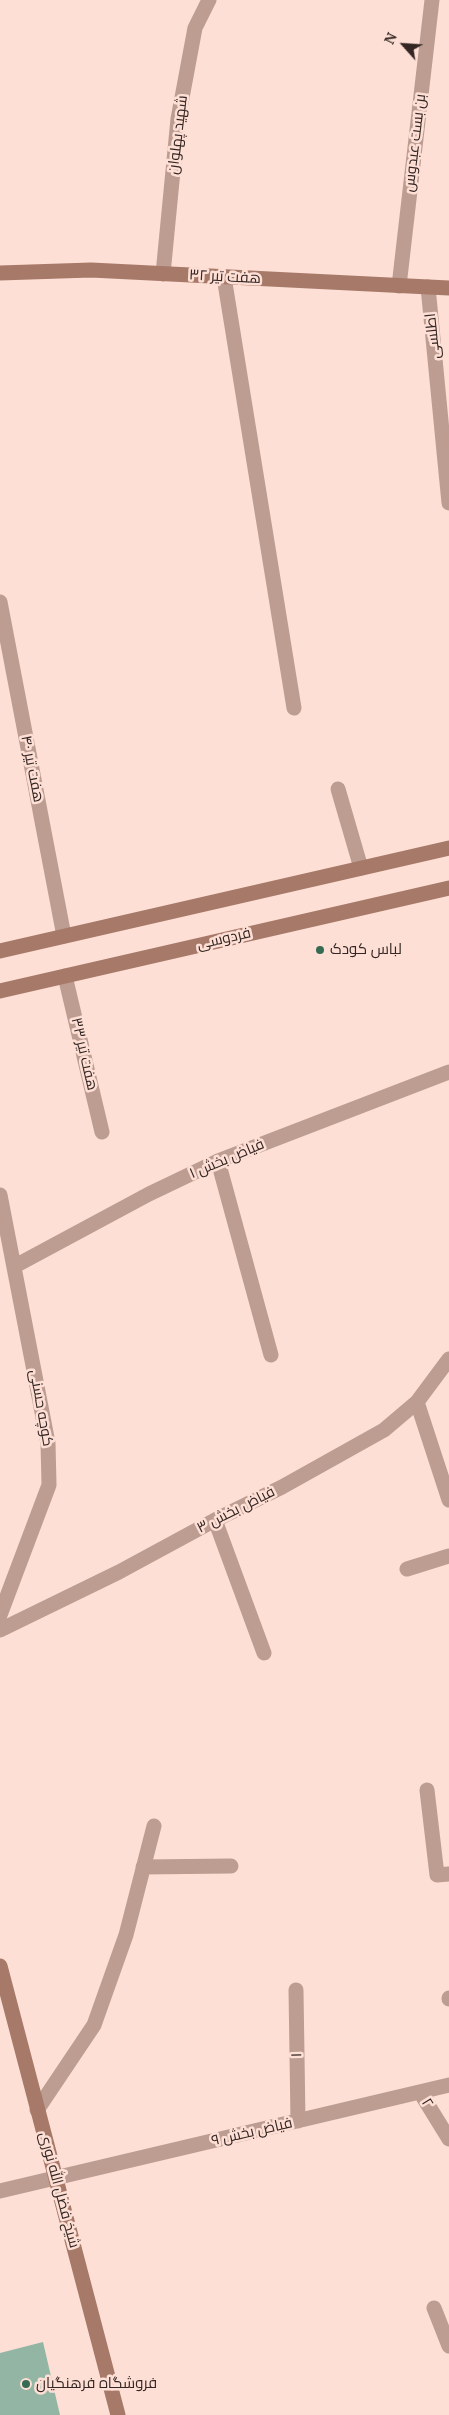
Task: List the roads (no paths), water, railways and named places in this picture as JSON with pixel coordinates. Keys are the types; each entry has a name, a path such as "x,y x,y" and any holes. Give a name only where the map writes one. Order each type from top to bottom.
{"street":[{"name":"شهید پهلوان","path":"163,274 178,119 195,28 209,0"},
{"name":"بن بست عبدوس","path":"399,286 432,0"},
{"name":"هفت تیر ۳۲","path":"0,272 91,270 449,288"},
{"path":"224,277 294,708"},
{"name":"اطلسی","path":"428,287 449,503"},
{"name":"هفت تیر ۴۰","path":"0,602 64,936"},
{"path":"338,789 361,868"},
{"path":"0,951 449,848"},
{"name":"فردوسی","path":"0,991 449,888"},
{"name":"هفت تیر ۳۳","path":"65,976 102,1132"},
{"name":"فیاض بخش ۱","path":"15,1266 149,1194 218,1161 449,1072"},
{"path":"218,1161 271,1355"},
{"name":"کوچه حسنی","path":"0,1195 48,1443 49,1485 0,1615"},
{"name":"فیاض بخش ۳","path":"0,1630 119,1572 215,1520 282,1487 384,1430 417,1402 449,1359"},
{"path":"417,1402 449,1500"},
{"path":"215,1520 264,1654"},
{"path":"407,1570 449,1556"},
{"path":"427,1790 437,1875 449,1874"},
{"path":"38,2110 94,2025 126,1935 154,1826"},
{"path":"144,1867 231,1866"},
{"name":"شیخ فضل الله نوری","path":"0,1966 118,2415"},
{"name":"۱","path":"296,1990 298,2121"},
{"name":"فیاض بخش ۹","path":"0,2192 449,2085"},
{"name":"۲","path":"420,2092 449,2139"},
{"path":"434,2308 449,2346"}],"place":[{"name":"لباس کودک","path":"320,950"},
{"name":"فروشگاه فرهنگیان","path":"26,2384"}]}
